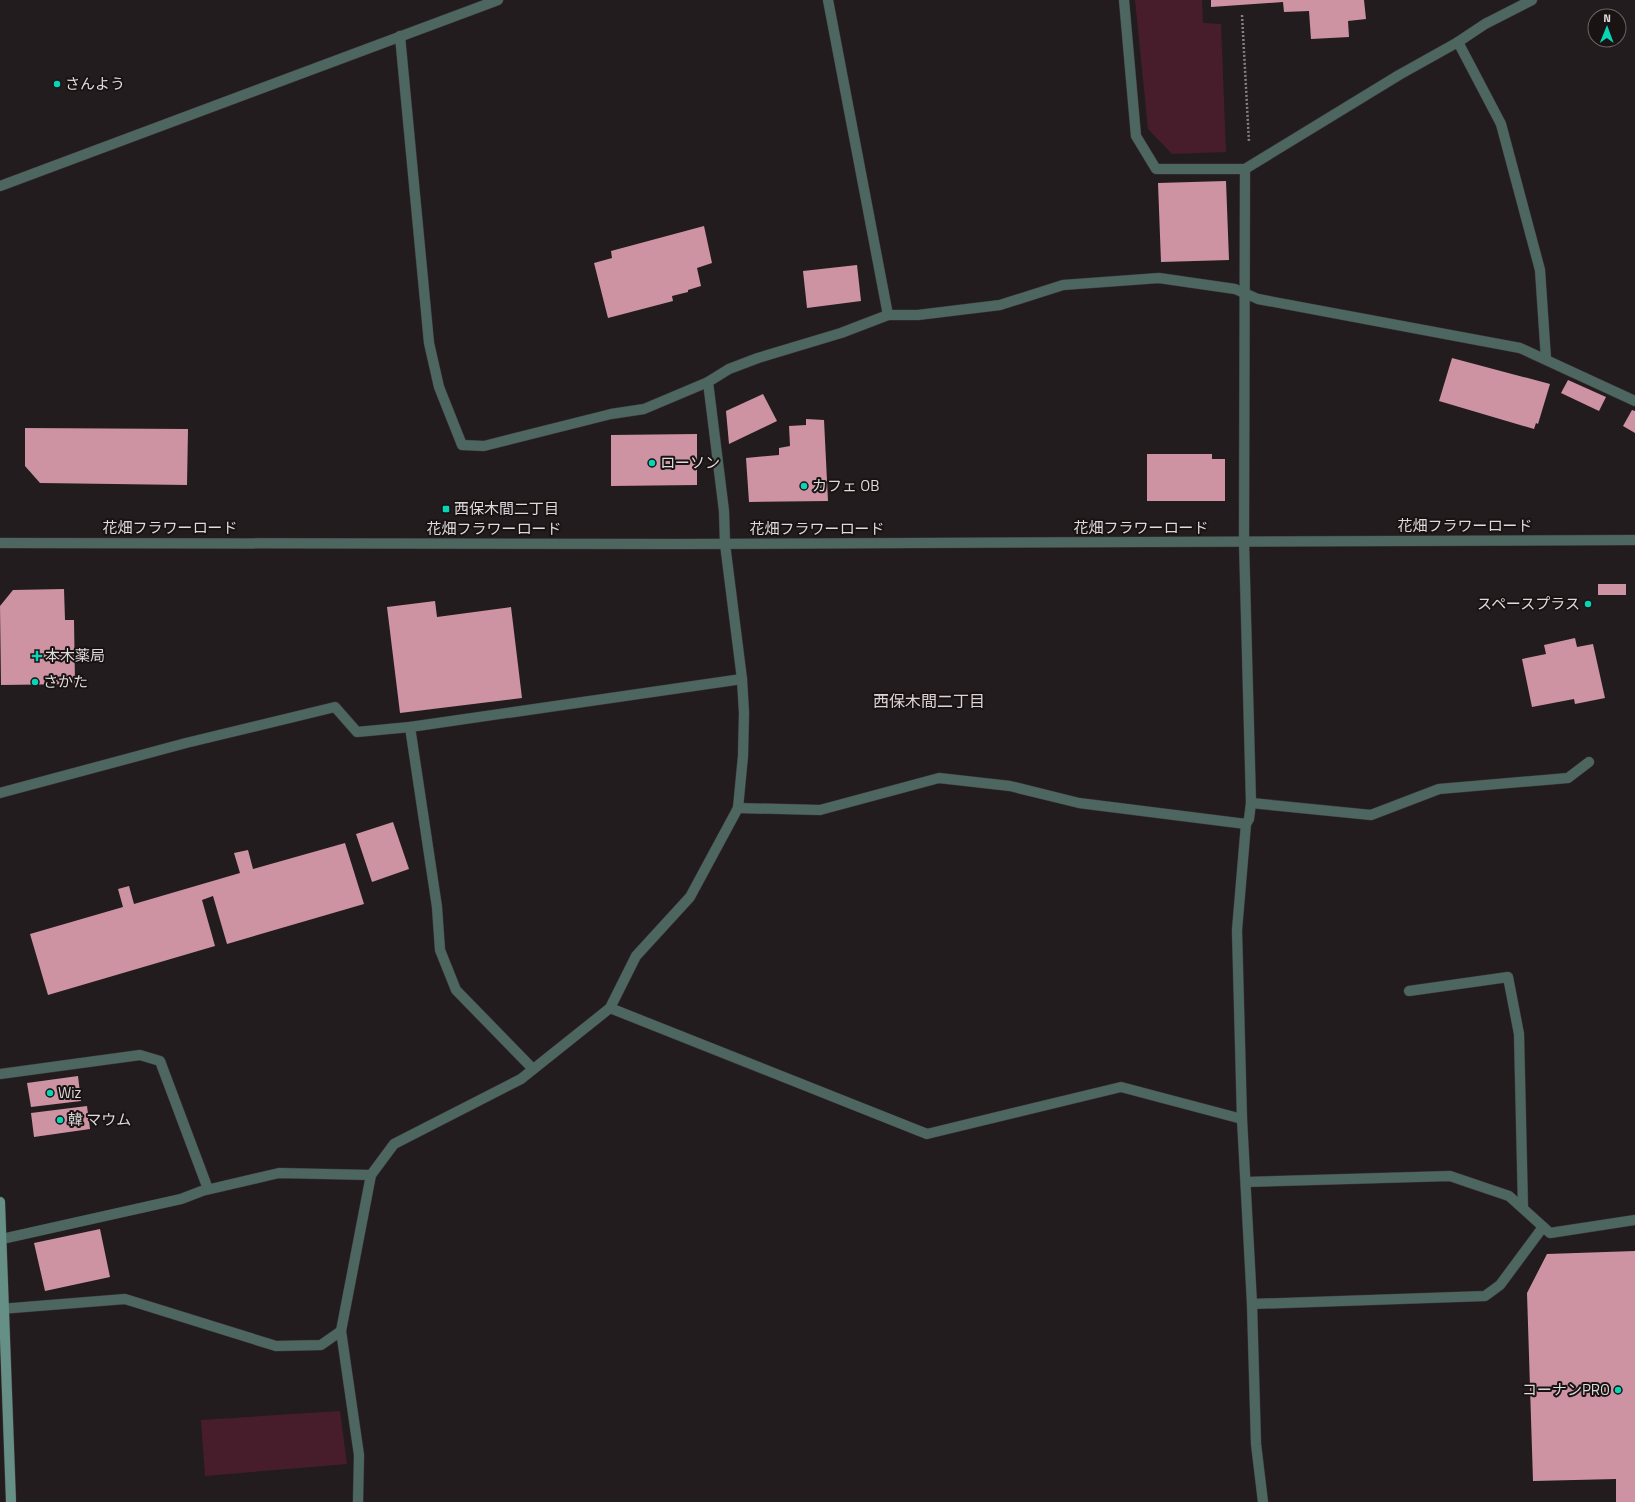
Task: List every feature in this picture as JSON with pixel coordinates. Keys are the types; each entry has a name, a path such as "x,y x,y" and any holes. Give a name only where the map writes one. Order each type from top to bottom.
{"main road":[{"path":"0,1202 11,1502"}],"street":[{"path":"0,186 498,0"},
{"path":"828,0 888,315"},
{"path":"1124,0 1136,136 1156,170 1248,168 1399,75 1458,42 1485,24 1532,0"},
{"path":"400,36 429,343 439,387 462,445 484,446 611,414 644,409 708,382 737,366 841,333 888,315 918,315 1000,305 1063,285 1159,278 1235,289 1258,299 1520,348 1635,401"},
{"path":"1458,42 1501,124 1540,270 1546,359"},
{"path":"1248,168 1244,542 1251,804 1249,819 1246,824 1237,930 1242,1119 1252,1304 1256,1444 1263,1502"},
{"path":"358,1502 359,1455 341,1331 371,1175 394,1144 521,1079 610,1008 636,956 690,897 738,808 743,756 744,713 742,679 725,544 724,511 708,382"},
{"name":"花畑フラワーロード","path":"0,543 725,544 1635,540"},
{"path":"0,793 186,743 334,707 357,732 410,727 742,679"},
{"path":"410,727 437,907 440,950 456,990 533,1069"},
{"path":"1251,804 1371,814 1440,789 1568,778 1589,762"},
{"path":"738,808 820,810 939,778 1010,786 1079,803 1246,824"},
{"path":"1409,991 1508,977 1519,1034 1523,1208"},
{"path":"610,1008 926,1134 1121,1087 1242,1119"},
{"path":"0,1074 140,1054 160,1061 208,1189"},
{"path":"2,1239 181,1200 208,1189 280,1173 371,1175"},
{"path":"1246,1182 1450,1176 1509,1196 1550,1233 1635,1220"},
{"path":"1252,1304 1485,1296 1500,1285 1543,1227"},
{"path":"3,1308 125,1299 276,1346 321,1345 341,1331"}],"path":[{"path":"1242,15 1248,168"}],"shaded area":[{"path":"1135,0 1202,0 1203,23 1221,24 1226,152 1172,154 1148,129"},
{"path":"340,1411 347,1464 205,1476 201,1420"}],"building":[{"path":"1211,0 1364,0 1366,19 1348,21 1349,37 1311,39 1309,11 1284,12 1283,2 1211,7"},
{"path":"1226,181 1229,260 1161,262 1158,183"},
{"path":"704,226 712,263 697,268 701,286 688,290 688,292 672,296 673,301 608,318 594,263 612,258 611,251"},
{"path":"857,265 861,301 807,308 803,271"},
{"path":"1452,358 1550,384 1538,424 1536,423 1534,429 1439,401"},
{"path":"1568,380 1606,397 1599,411 1561,393"},
{"path":"763,394 777,421 729,444 726,411"},
{"path":"1632,410 1635,411 1635,433 1623,426"},
{"path":"806,419 824,420 828,501 749,502 746,458 779,455 779,448 790,446 789,426 806,425"},
{"path":"25,428 188,429 187,485 40,483 25,466"},
{"path":"697,434 697,485 611,486 611,435"},
{"path":"1147,454 1212,454 1212,459 1225,459 1225,501 1147,501"},
{"path":"1598,584 1626,584 1626,595 1598,595"},
{"path":"64,589 65,620 74,620 75,684 1,685 0,606 13,590"},
{"path":"435,601 437,617 511,607 522,698 400,713 387,607"},
{"path":"1575,638 1577,647 1593,644 1605,698 1575,704 1574,699 1532,707 1522,659 1546,654 1544,645"},
{"path":"393,822 409,869 372,882 356,834"},
{"path":"345,843 364,904 227,944 213,896 202,900 215,946 48,995 30,934 123,907 118,889 129,886 134,904 240,873 234,853 248,850 253,869"},
{"path":"78,1076 81,1101 31,1107 27,1083"},
{"path":"87,1106 90,1129 34,1137 31,1113"},
{"path":"100,1229 110,1277 45,1291 34,1243"},
{"path":"1635,1251 1635,1502 1616,1502 1616,1479 1533,1481 1527,1293 1547,1254"}],"place":[{"name":"さんよう","path":"57,84"},
{"name":"ローソン","path":"652,463"},
{"name":"カフェ OB","path":"804,486"},
{"name":"西保木間二丁目","path":"446,509"},
{"name":"スペースプラス","path":"1588,604"},
{"name":"本木薬局","path":"37,656"},
{"name":"さかた","path":"35,682"},
{"name":"Wiz","path":"50,1093"},
{"name":"韓 マウム","path":"60,1120"},
{"name":"コーナンPRO","path":"1618,1390"}],"district":[{"name":"西保木間二丁目","path":"929,701"}]}
